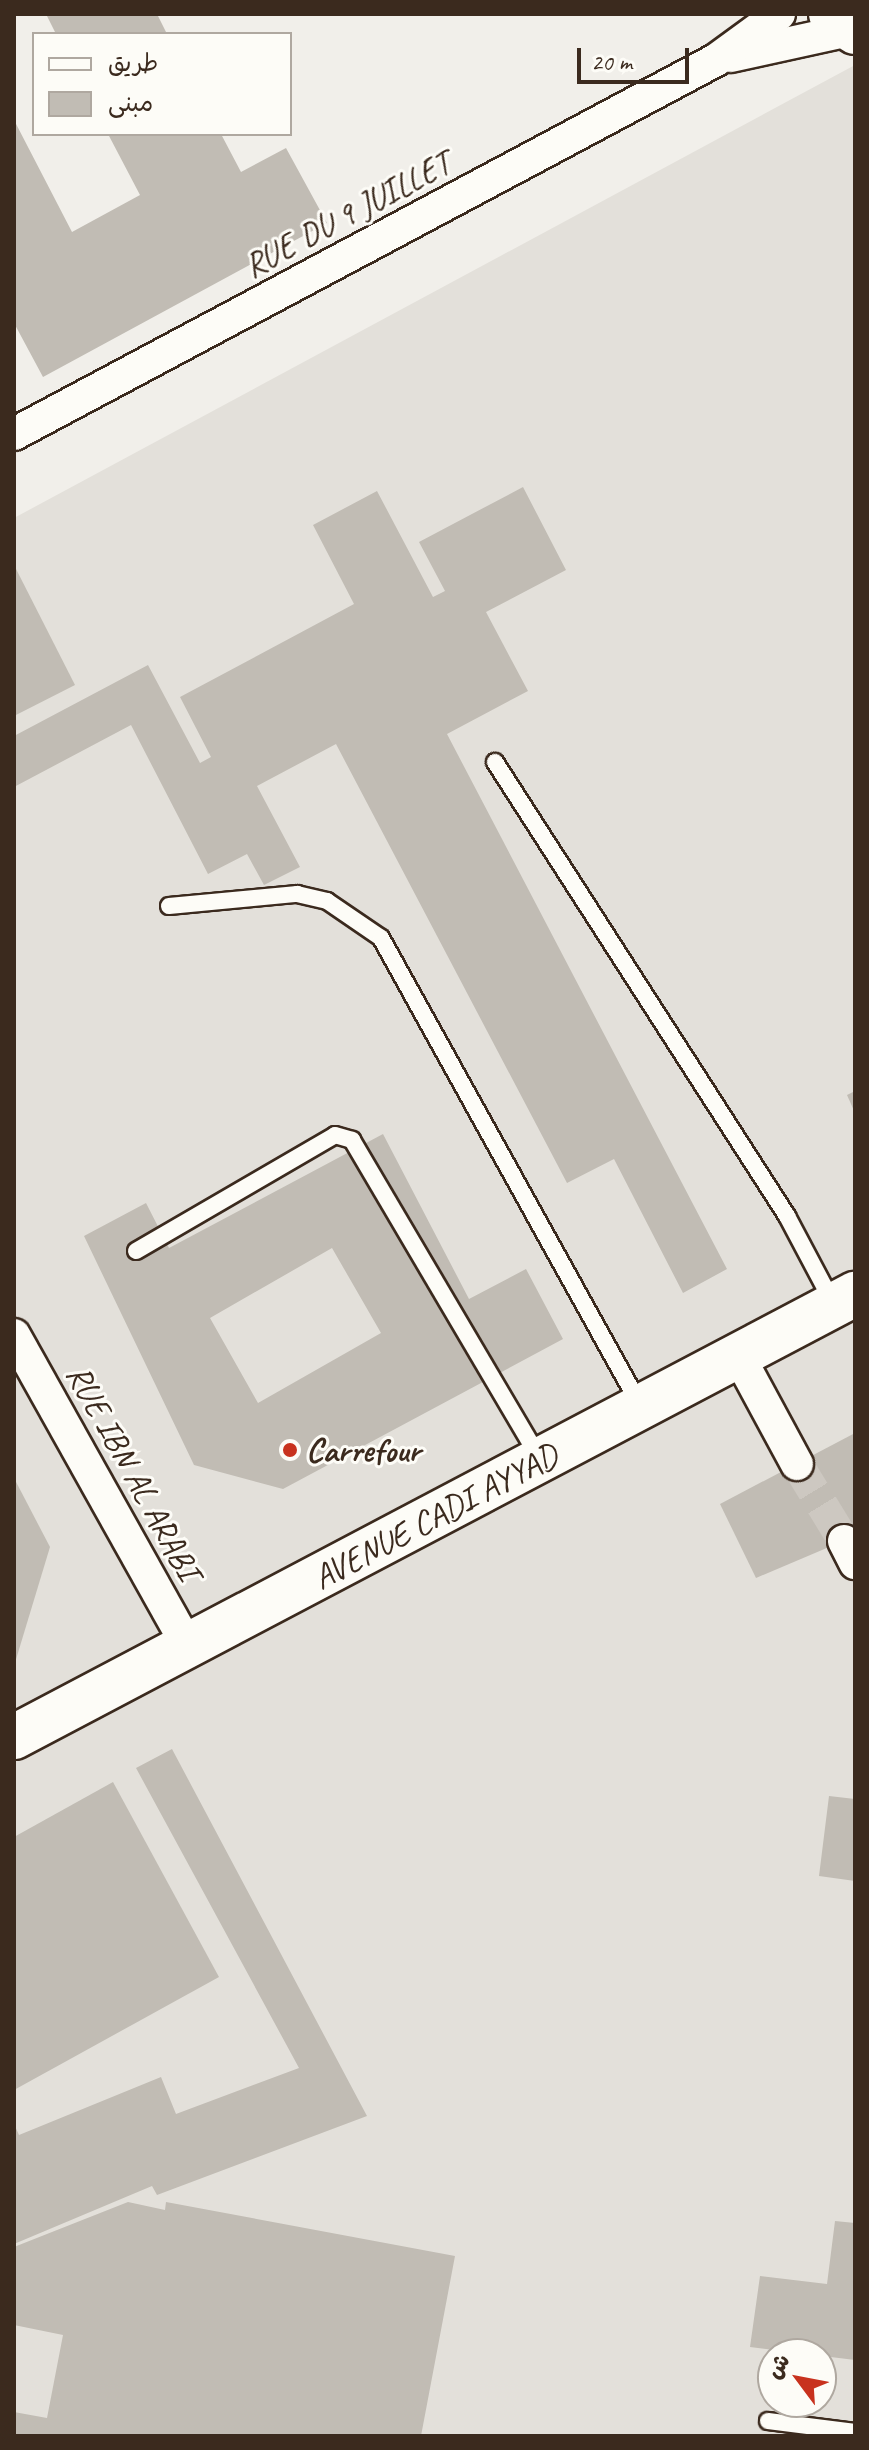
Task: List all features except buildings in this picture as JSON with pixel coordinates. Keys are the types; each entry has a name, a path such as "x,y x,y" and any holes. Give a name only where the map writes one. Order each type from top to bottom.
{"main road":[{"name":"AVENUE CADI AYYAD","path":"14,1737 844,1299"}],"street":[{"name":"RUE DU 9 JUILLET","path":"14,434 716,60 779,14"},
{"name":"RUE DU 9 JUILLET","path":"716,60 845,25"},
{"name":"RUE IBN AL ARABI","path":"14,1335 188,1646"},
{"path":"738,1355 797,1464"}],"lane":[{"path":"495,762 787,1216 844,1299"},
{"path":"169,906 297,894 327,901 381,938 641,1407"},
{"path":"136,1251 335,1135 352,1140 540,1460"},
{"path":"768,2421 855,2432"}],"shaded area":[{"path":"855,65 855,2436 14,2436 14,518"}],"tunnel":[{"path":"797,1464 844,1541"}],"place":[{"name":"Carrefour","path":"290,1450"}]}
